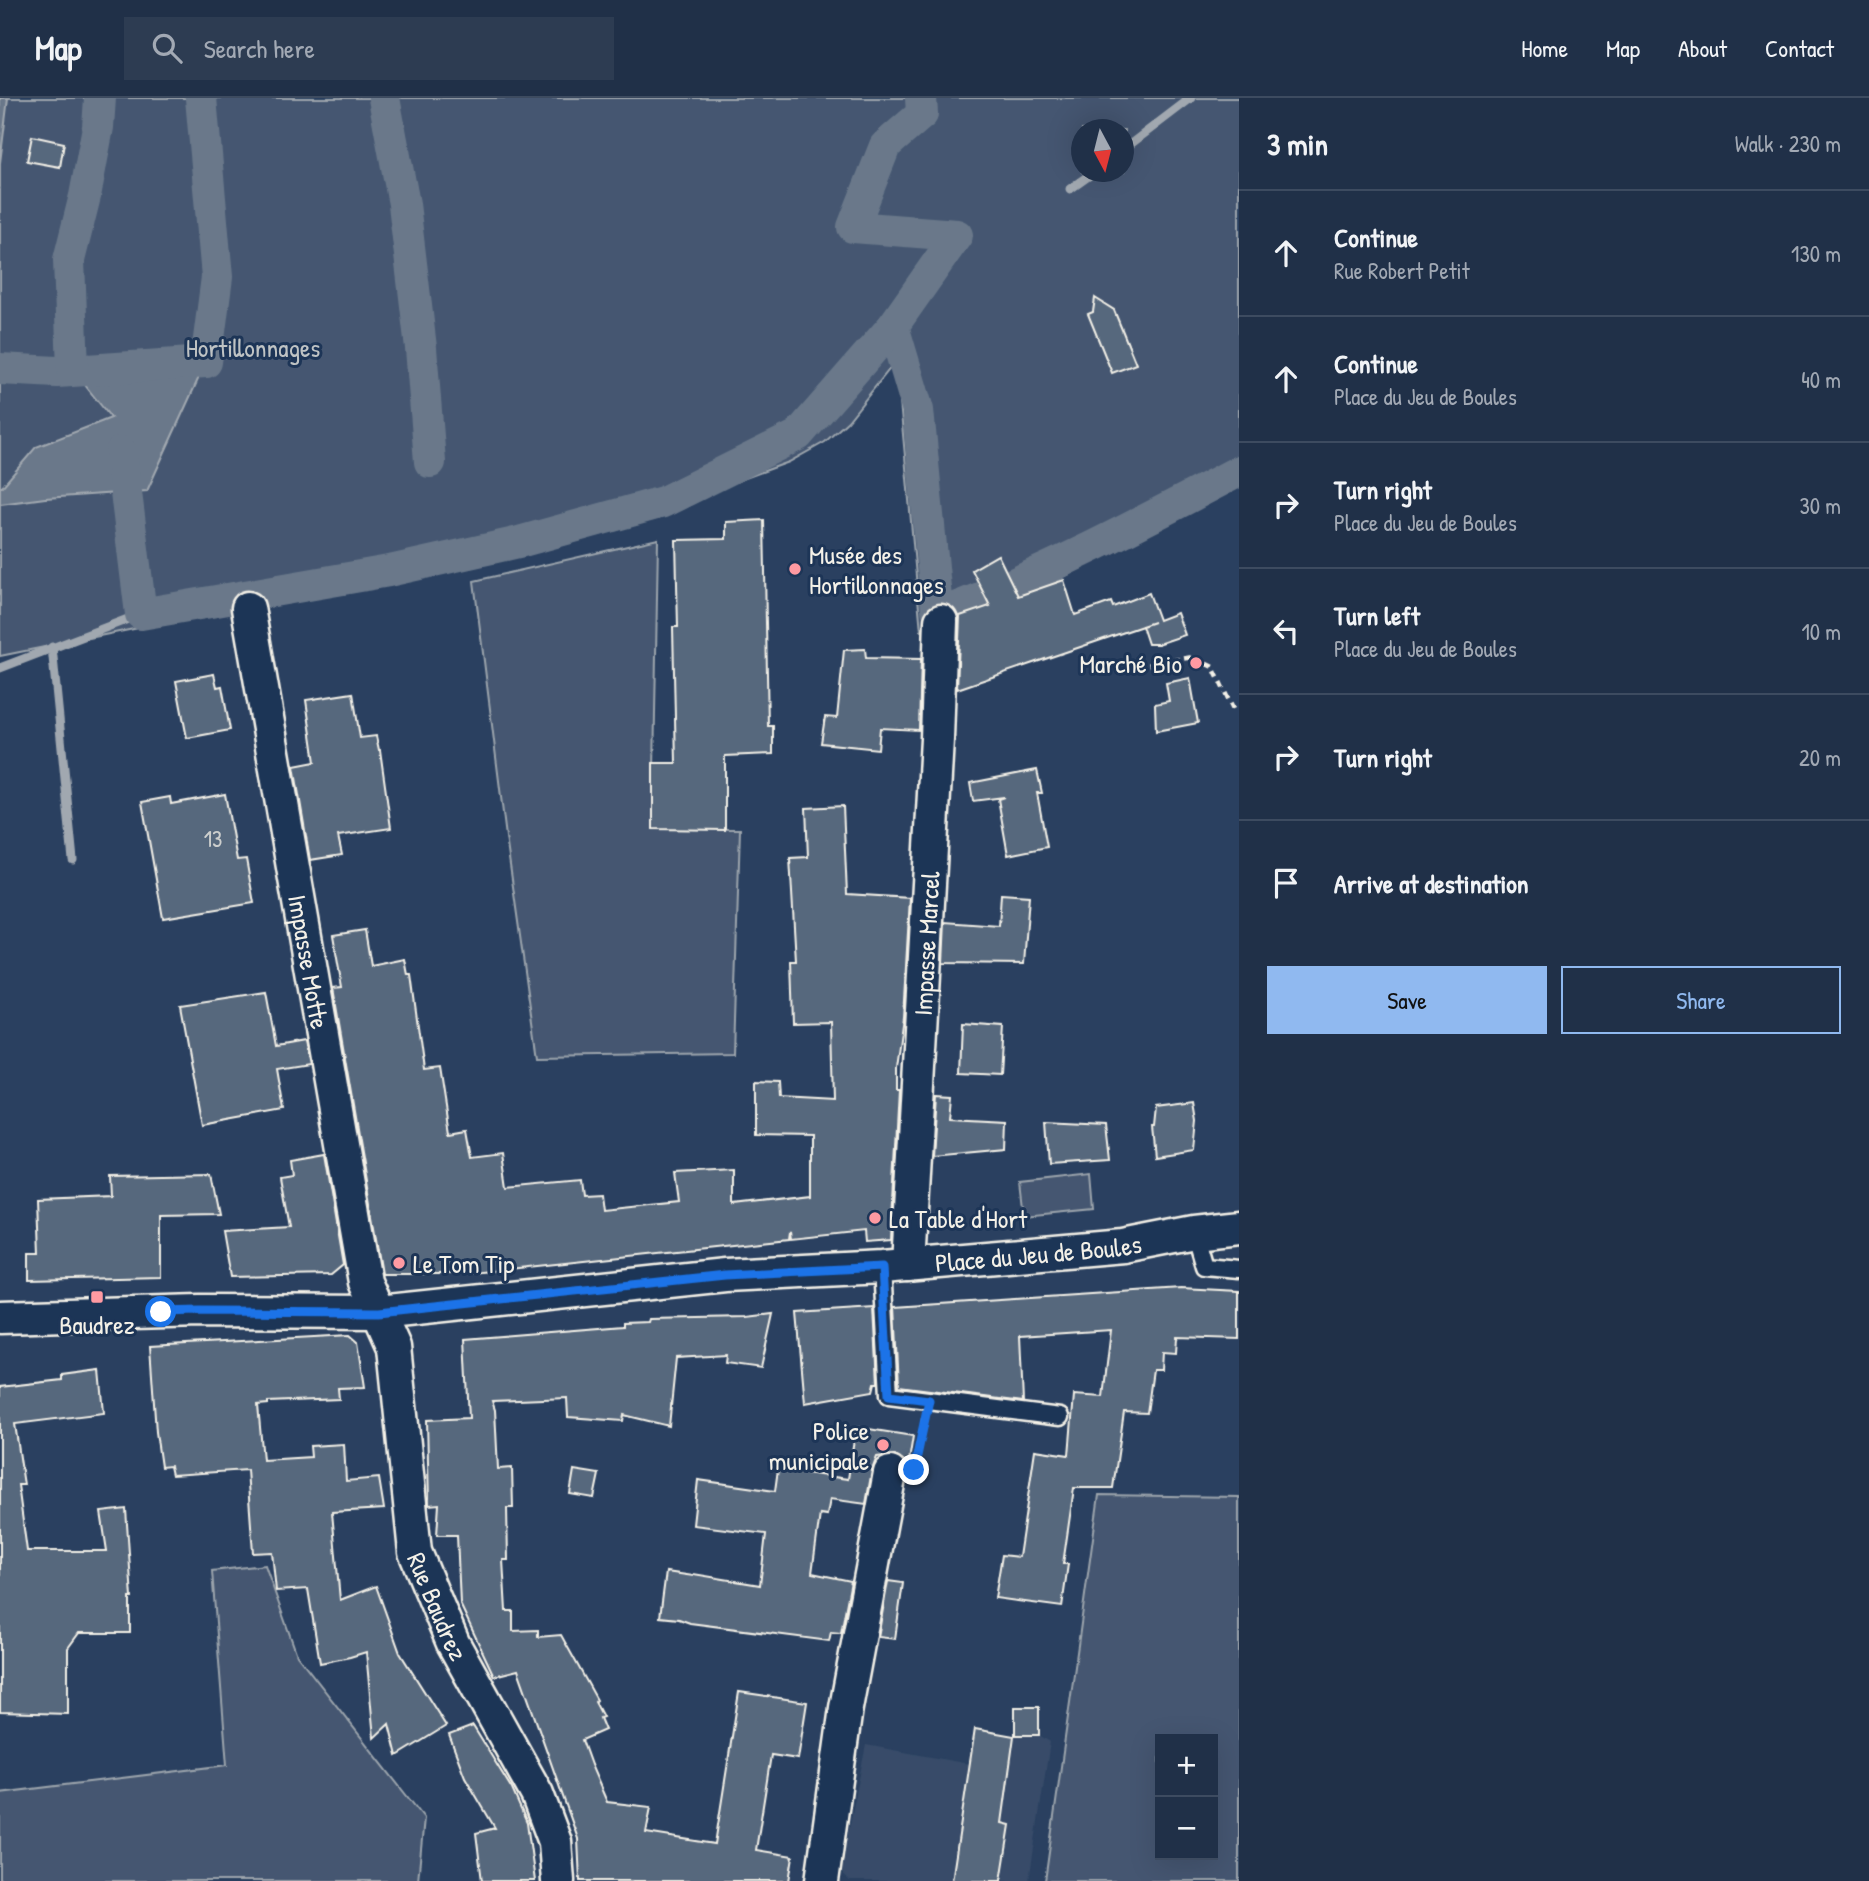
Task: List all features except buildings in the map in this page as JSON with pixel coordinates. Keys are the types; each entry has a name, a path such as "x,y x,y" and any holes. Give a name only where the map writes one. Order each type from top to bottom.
{"street":[{"name":"Impasse Motte","path":"248,608 365,1282 379,1312"},
{"name":"Impasse Marcel","path":"895,1266 937,739 941,621"},
{"name":"Place du Jeu de Boules","path":"0,1317 200,1311 379,1312 725,1275 895,1266 1123,1246 1194,1232 1239,1227"},
{"name":"Rue Baudrez","path":"379,1312 394,1347 415,1552 453,1643 537,1794 555,1842 558,1881"},
{"path":"822,1881 846,1709 890,1473"}],"lane":[{"path":"1194,1232 1204,1266 1239,1269"},
{"path":"895,1266 889,1395 1060,1417"}],"path":[{"path":"1125,669 1192,657 1213,667 1233,709"},
{"path":"890,1473 914,1470 929,1400"}],"shaded area":[{"path":"0,98 8,98 0,163"},
{"path":"206,362 147,491 0,504 0,487 36,447 111,418 73,370"},
{"path":"975,1729 1008,1735 1039,1735 1050,1742 1029,1881 850,1881 840,1872 866,1745 969,1764"}],"green space":[{"name":"Hortillonnages","path":"0,98 1239,98 1239,484 1045,587 968,618 921,631 898,380 892,366 848,421 825,442 789,462 675,504 521,543 228,610 0,656"},
{"path":"658,539 653,829 740,829 733,1053 537,1056 474,581"},
{"path":"1091,1174 1094,1209 1024,1216 1020,1182"},
{"path":"1099,1495 1239,1497 1239,1881 1045,1881"},
{"path":"265,1565 297,1655 424,1818 418,1881 0,1881 0,1793 227,1765 212,1571"}],"waterway":[{"path":"73,370 69,260 85,196 98,127 100,98"},
{"path":"0,369 57,372 206,362 217,277 201,98"},
{"path":"384,98 404,204 421,348 430,462"},
{"path":"121,452 141,614 389,571 519,542 663,502 798,435 893,326 957,235 853,227 885,146 922,114 921,98"},
{"path":"1134,141 1191,98"},
{"path":"1070,189 1080,182"},
{"path":"893,326 918,410 937,609 942,613 1056,564 1239,471"},
{"path":"0,668 141,614"},
{"path":"52,647 73,860"}],"place":[{"name":"Musée des Hortillonnages","path":"795,569"},
{"name":"Marché Bio","path":"1196,663"},
{"name":"La Table d'Hort","path":"875,1218"},
{"name":"Le Tom Tip","path":"399,1263"},
{"name":"Baudrez","path":"97,1297"},
{"name":"Police municipale","path":"883,1445"}],"route":[{"path":"161,1312 379,1312 725,1275 882,1267 889,1395 929,1400 914,1470"}]}
